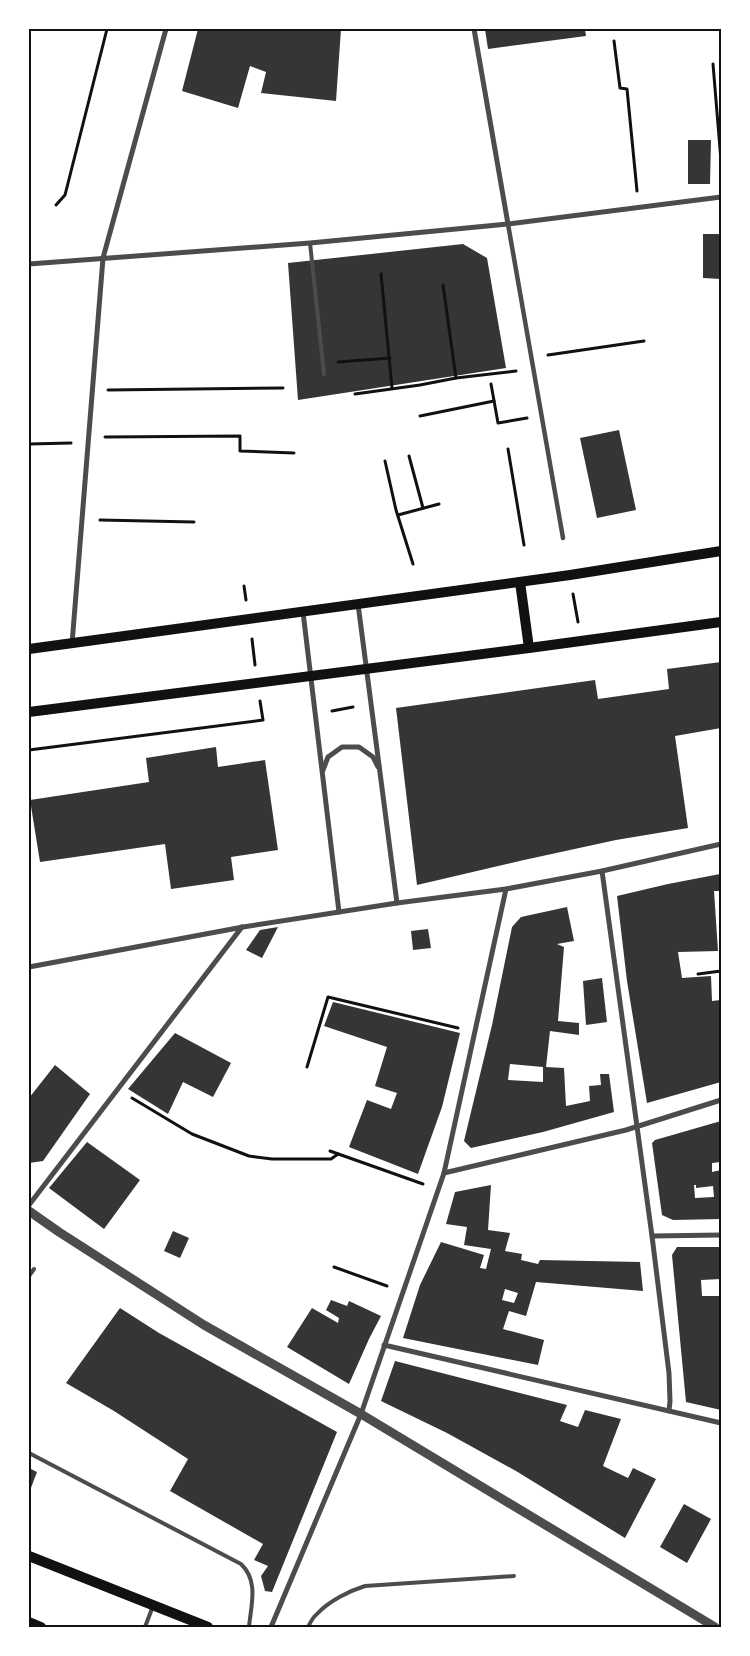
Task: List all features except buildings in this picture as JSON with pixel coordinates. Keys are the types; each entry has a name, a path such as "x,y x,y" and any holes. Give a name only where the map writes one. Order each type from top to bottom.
{"main road":[{"path":"29,649 520,582 721,551"},
{"path":"520,582 530,648"},
{"path":"29,712 721,622"},
{"path":"29,1556 208,1627"},
{"path":"29,1622 41,1627"}],"street":[{"path":"72,644 103,258 166,29"},
{"path":"474,29 563,538"},
{"path":"29,264 310,243 508,224 721,197"},
{"path":"358,604 397,903"},
{"path":"303,612 339,912"},
{"path":"323,772 328,757 342,747 359,747 373,756 380,772"},
{"path":"29,967 243,927 397,903 506,889 602,871 721,844"},
{"path":"602,871 669,1373 669,1411"},
{"path":"271,1627 361,1414 444,1173 506,889"},
{"path":"29,1205 243,927"},
{"path":"444,1173 637,1127 721,1100"},
{"path":"29,1211 204,1324 361,1414 715,1627"},
{"path":"652,1236 721,1235"},
{"path":"384,1345 721,1423"}],"lane":[{"path":"310,243 324,374"},
{"path":"29,1276 34,1269"},
{"path":"29,1453 241,1564 247,1569 252,1578 253,1592 249,1627"},
{"path":"308,1627 316,1614 354,1590 366,1586 514,1576"},
{"path":"145,1627 153,1606"}],"path":[{"path":"56,205 65,195 107,29"},
{"path":"614,41 620,88 628,89 639,208"},
{"path":"713,64 721,161"},
{"path":"382,274 392,388"},
{"path":"443,285 456,378"},
{"path":"532,357 644,341"},
{"path":"323,364 390,358"},
{"path":"355,394 534,368"},
{"path":"491,384 498,423 542,416"},
{"path":"93,390 283,388"},
{"path":"420,416 494,400"},
{"path":"29,444 89,440 240,436 240,451 294,452"},
{"path":"508,449 524,545"},
{"path":"409,456 423,508"},
{"path":"385,461 398,515 413,564"},
{"path":"398,515 439,504"},
{"path":"82,520 194,522"},
{"path":"572,586 578,625"},
{"path":"252,638 256,671"},
{"path":"325,712 353,707"},
{"path":"29,750 263,720"},
{"path":"698,974 721,971"},
{"path":"307,1067 328,997 466,1030"},
{"path":"116,1090 192,1134 249,1156 272,1159 331,1159 338,1154"},
{"path":"330,1151 424,1184"},
{"path":"334,1267 391,1288"}]}
